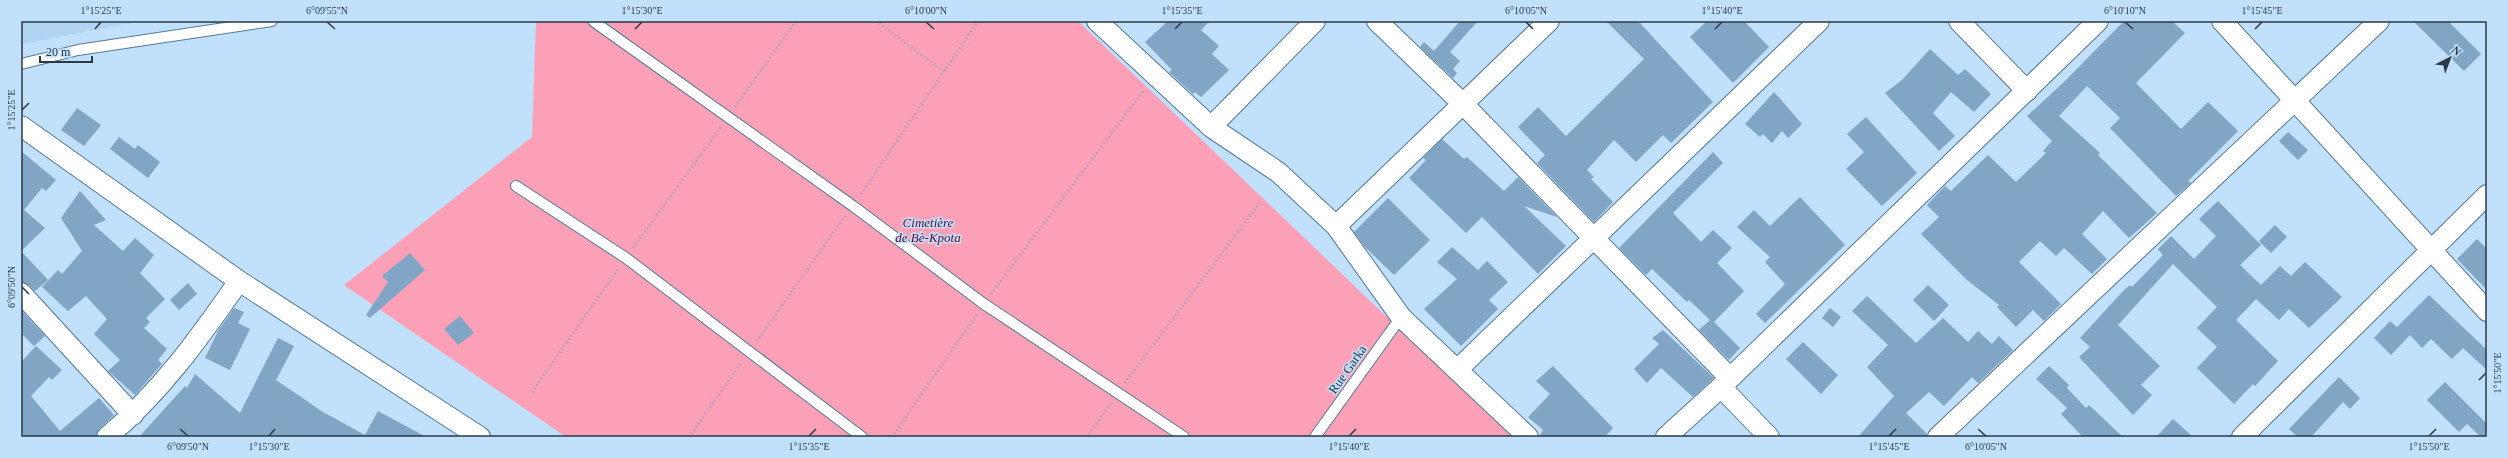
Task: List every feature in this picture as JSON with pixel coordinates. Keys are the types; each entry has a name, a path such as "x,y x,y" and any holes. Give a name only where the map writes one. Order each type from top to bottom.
{"street":[{"path":"1097,21 1211,127 1278,172 1336,226 1401,316 1528,437"},
{"path":"1211,127 1315,21"},
{"path":"1377,21 1462,104 1593,239 1725,383 1769,437"},
{"path":"1336,226 1549,21"},
{"path":"1457,370 1819,21"},
{"path":"1959,21 2027,91"},
{"path":"1666,437 1725,383 2098,21"},
{"path":"2222,21 2487,311"},
{"path":"1938,437 2295,102 2379,21"},
{"path":"21,126 239,281 480,437"},
{"path":"2242,437 2487,196"},
{"path":"107,437 133,415 195,344 239,281"},
{"path":"21,293 133,415"}],"lane":[{"path":"21,64 78,50 272,21"},
{"path":"593,21 853,206 984,304 1117,394 1184,437"},
{"path":"516,186 626,258 862,437"},
{"name":"Rue Garka","path":"1315,437 1401,316"}],"path":[{"path":"532,392 796,21"},
{"path":"876,21 945,72"},
{"path":"689,437 853,206 945,72 978,21"},
{"path":"892,437 984,304 1155,75"},
{"path":"1087,437 1117,394 1261,201"}],"shaded area":[{"path":"21,21 142,21 21,44"}],"green space":[{"name":"Cimetière de Bè-Kpota","path":"536,21 1078,21 1512,437 566,437 344,285 532,137"}],"building":[{"path":"1168,21 1210,21 1201,30 1219,46 1212,54 1229,70 1201,97 1195,92 1193,94 1169,72 1172,70 1145,42"},
{"path":"1460,21 1478,21 1450,52 1460,61 1453,69 1457,73 1453,78 1420,47 1424,42 1434,51"},
{"path":"1606,21 1638,21 1713,102 1671,143 1663,135 1636,162 1614,140 1587,170 1594,177 1591,179 1613,202 1594,222 1537,163 1545,155 1518,127 1538,107 1566,136 1644,59"},
{"path":"1707,21 1744,21 1769,47 1733,83 1690,37"},
{"path":"2124,21 2172,21 2185,33 2136,83 2181,129 2208,102 2238,131 2188,181 2191,183 2176,196 2110,128 2120,118 2087,86 2059,116 2100,153 2098,155 2157,213 2129,238 2103,211 2082,234 2107,259 2092,274 2064,248 2056,256 2040,241 2019,262 2061,304 2044,321 2033,310 2016,327 1997,307 1999,305 1967,280 1921,234 1939,217 1927,205 1945,186 1951,191 1988,155 2016,182 2046,153 2043,151 2052,141 2027,116 2065,81"},
{"path":"2413,21 2448,21 2481,54 2464,71"},
{"path":"1930,49 1958,75 1965,69 1991,94 1974,112 1951,92 1933,113 1955,136 1939,151 1885,93 1902,80"},
{"path":"1774,92 1802,124 1788,138 1782,131 1772,143 1763,134 1760,137 1745,124"},
{"path":"77,108 101,125 84,146 61,130"},
{"path":"1866,117 1917,173 1882,206 1846,169 1864,152 1847,134"},
{"path":"2288,132 2308,150 2298,160 2279,141"},
{"path":"119,137 135,149 138,145 160,162 148,178 110,149"},
{"path":"1442,139 1464,159 1467,157 1504,191 1518,177 1557,217 1524,206 1566,246 1538,274 1482,217 1466,233 1409,178 1426,160 1423,158"},
{"path":"21,151 56,180 46,191 42,188 24,210 45,228 21,251"},
{"path":"1713,152 1723,163 1673,213 1701,242 1713,230 1732,248 1717,263 1744,291 1714,322 1740,348 1729,360 1699,330 1710,320 1689,300 1687,302 1652,269 1646,275 1619,248"},
{"path":"80,191 106,220 94,225 123,251 135,238 154,255 140,273 165,299 146,318 150,322 144,328 167,349 158,360 162,364 135,395 108,371 120,360 94,334 107,319 86,296 68,311 42,287 58,270 62,274 82,251 61,218"},
{"path":"1800,197 1845,245 1765,323 1756,314 1785,284 1765,262 1770,257 1737,227 1754,210 1770,226"},
{"path":"1388,198 1430,240 1394,275 1365,247 1354,232"},
{"path":"2218,201 2261,245 2240,265 2261,285 2280,266 2291,276 2305,262 2342,297 2309,328 2289,309 2279,320 2256,299 2236,320 2278,361 2255,386 2253,384 2234,404 2197,368 2217,347 2197,328 2217,307 2173,264 2118,325 2160,366 2141,385 2152,395 2133,415 2079,357 2090,347 2080,338 2124,290 2130,285 2132,287 2163,255 2158,249 2171,236 2194,259 2216,236 2199,219"},
{"path":"2275,225 2287,237 2271,253 2259,241"},
{"path":"2477,239 2487,249 2487,290 2457,259"},
{"path":"1452,247 1478,270 1487,261 1508,282 1489,300 1498,309 1461,346 1424,309 1457,279 1437,262"},
{"path":"21,251 48,280 35,291 29,285 21,282"},
{"path":"410,253 425,270 370,318 366,315 388,282 382,276"},
{"path":"188,283 197,294 179,310 170,300"},
{"path":"1928,285 1949,305 1934,321 1913,300"},
{"path":"2429,295 2487,350 2487,370 2463,348 2452,359 2431,339 2422,348 2410,335 2391,355 2374,338 2390,321 2397,327"},
{"path":"1867,296 1916,343 1943,318 1968,342 1978,331 1992,344 1999,336 2013,350 1978,383 1972,377 1944,406 1929,392 1906,413 1927,434 1927,437 1858,437 1894,396 1867,367 1888,345 1852,311"},
{"path":"234,308 244,312 238,323 250,329 230,370 205,358 218,331"},
{"path":"1830,308 1841,317 1833,327 1822,318"},
{"path":"21,310 45,336 34,346 21,333"},
{"path":"460,316 474,333 458,345 444,329"},
{"path":"1663,330 1714,378 1693,397 1661,368 1647,383 1634,369 1659,344 1652,338"},
{"path":"278,338 294,346 276,380 323,412 365,435 378,411 426,437 139,437 185,386 187,388 195,374 240,413"},
{"path":"1803,342 1838,375 1821,394 1786,359"},
{"path":"36,346 62,370 52,380 49,377 31,396 60,431 99,398 114,415 99,429 96,437 21,437 21,362"},
{"path":"1553,366 1613,428 1605,437 1539,437 1543,430 1528,417 1550,394 1536,381"},
{"path":"2049,366 2069,385 2067,388 2086,408 2089,405 2123,437 2083,437 2061,414 2067,408 2036,379"},
{"path":"2339,377 2360,398 2350,409 2343,402 2311,437 2298,437 2289,429"},
{"path":"2445,382 2487,424 2487,437 2481,437 2467,424 2459,432 2427,400"},
{"path":"2173,419 2193,437 2156,437"}]}
